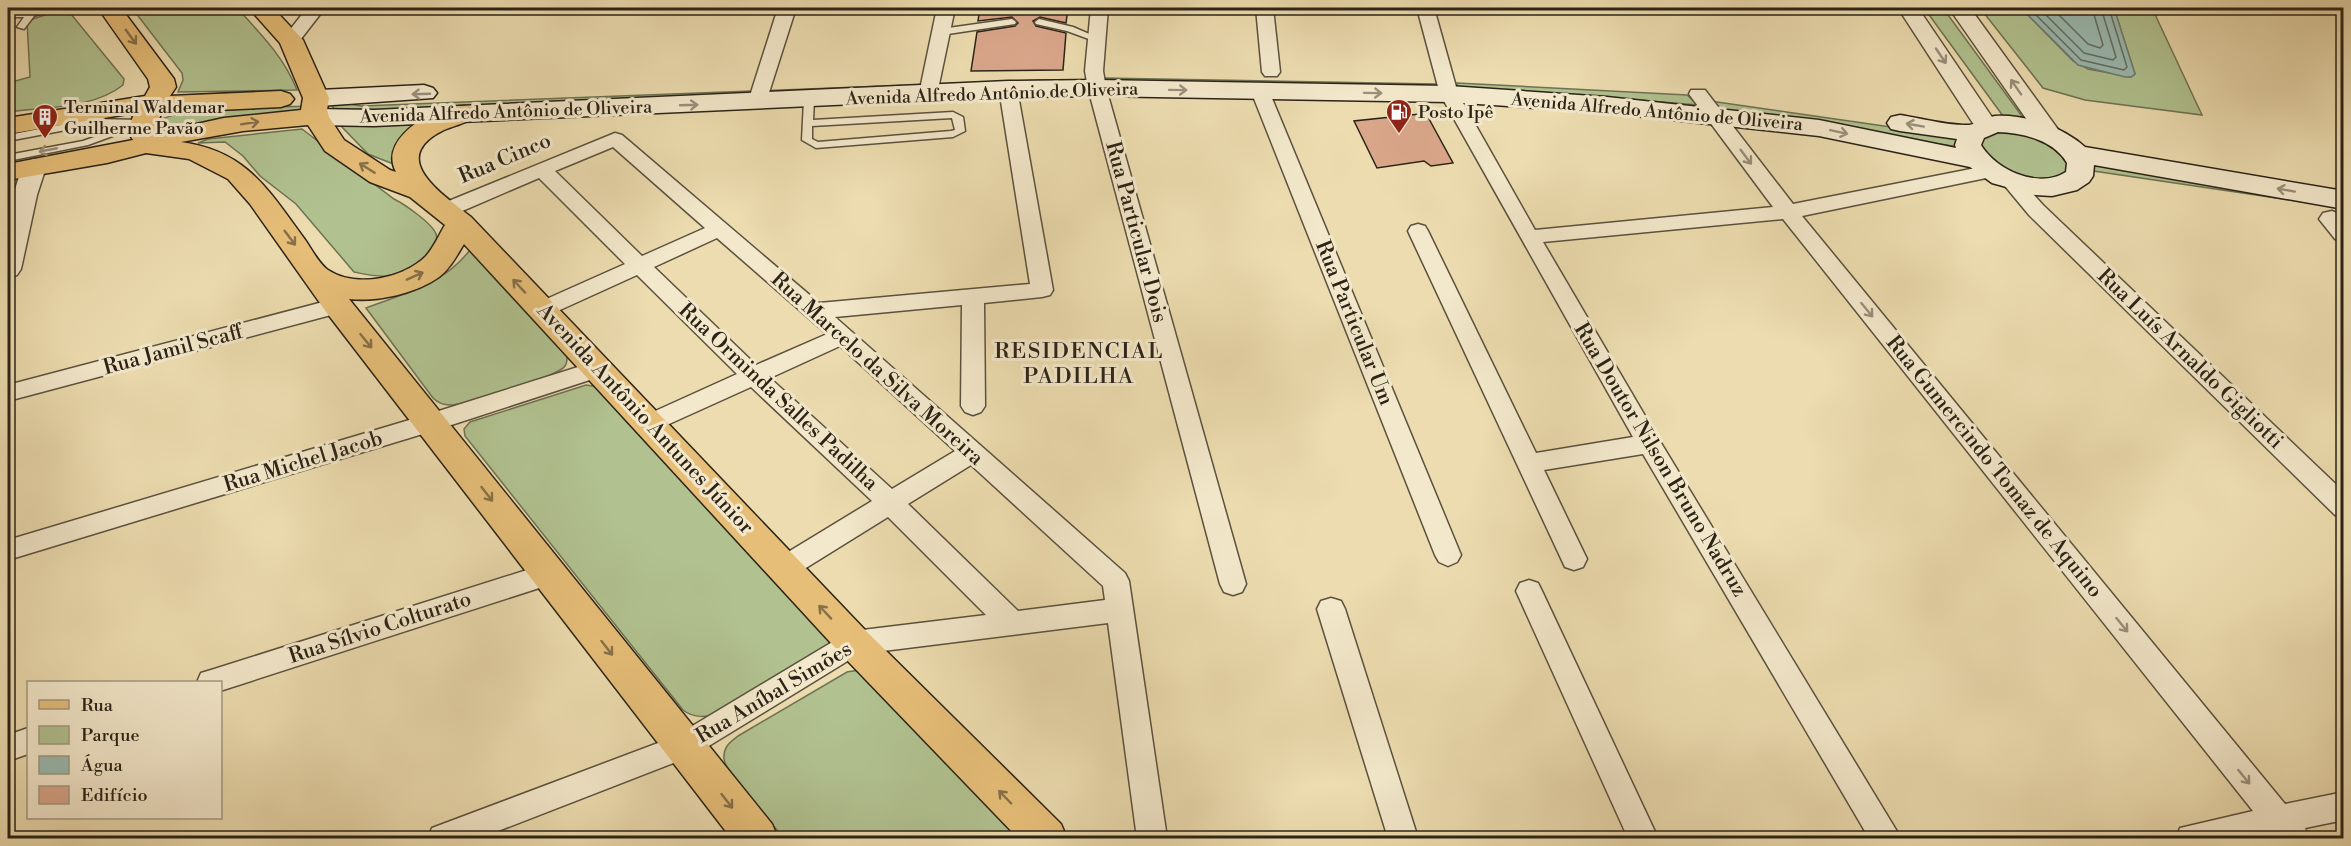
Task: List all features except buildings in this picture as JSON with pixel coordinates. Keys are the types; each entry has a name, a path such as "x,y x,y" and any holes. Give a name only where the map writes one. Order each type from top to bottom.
{"main road":[{"path":"110,8 161,79 163,87 149,123 194,153 238,172 431,423 757,838"},
{"name":"Avenida Antônio Antunes Júnior","path":"260,8 291,40 316,108 334,145 380,176 420,191 453,217 650,423 854,643 1046,838"},
{"path":"117,108 144,89 151,74 150,62"},
{"name":"Avenida Alfredo Antônio de Oliveira","path":"8,126 117,108 149,123 169,137 263,121 316,108 374,118 760,92 809,111 929,85 1008,89 1095,80"},
{"name":"Avenida Alfredo Antônio de Oliveira","path":"8,171 34,167 149,123 175,104 316,108 1095,80 1266,81 1446,86 1594,82 1820,109 1942,130 2021,126 2050,135 2077,164"},
{"name":"Avenida Alfredo Antônio de Oliveira","path":"1446,86 1819,128 1993,170 2026,185 2049,187"},
{"path":"420,191 406,164 406,151 414,138 427,128 464,113"},
{"path":"1979,129 1968,145 1993,170"},
{"path":"2049,187 2068,184 2077,164 2340,218"},
{"path":"329,292 341,288 360,291 393,285 419,276 435,264 453,217"}],"street":[{"path":"291,40 316,8"},
{"path":"760,92 787,8"},
{"path":"929,85 946,8"},
{"name":"Rua Particular Dois","path":"1099,8 1095,80 1233,584"},
{"name":"Rua Particular Um","path":"1264,8 1266,81 1448,555"},
{"name":"Rua Doutor Nilson Bruno Nadruz","path":"1425,8 1446,86 1529,237 1649,444 1886,838"},
{"path":"1908,8 1979,129"},
{"path":"1959,8 2050,135"},
{"path":"813,311 1042,290 1008,89"},
{"name":"Rua Gumercindo Tomaz de Aquino","path":"1698,94 1788,212 2286,828"},
{"name":"Rua Cinco","path":"453,217 542,170 615,139"},
{"name":"Rua Marcelo da Silva Moreira","path":"615,139 843,336 1116,581 1152,838"},
{"path":"8,269 12,229 34,167"},
{"name":"Rua Orminda Salles Padilha","path":"542,170 754,376 890,502 1013,624"},
{"path":"1529,237 1788,212 1993,170"},
{"name":"Rua Luís Arnaldo Gigliotti","path":"1993,170 2343,508"},
{"path":"2036,210 2049,187"},
{"path":"541,310 718,230"},
{"path":"1418,231 1574,559"},
{"name":"Rua Jamil Scaff","path":"8,393 329,292"},
{"path":"973,297 973,406"},
{"path":"650,423 843,336"},
{"name":"Rua Michel Jacob","path":"8,550 431,423 597,369"},
{"path":"1529,463 1649,444"},
{"path":"784,568 971,453"},
{"name":"Rua Sílvio Colturato","path":"214,681 549,574"},
{"path":"1529,591 1643,838"},
{"path":"1331,609 1403,838"},
{"name":"Rua Aníbal Simões","path":"443,838 684,746 854,643 1120,610"},
{"path":"8,748 27,741"},
{"path":"2191,838 2286,828 2343,806"}],"lane":[{"path":"8,15 31,14 53,8"},
{"path":"21,27 31,14"},
{"path":"941,32 1011,22"},
{"path":"1038,22 1070,29 1096,39"},
{"path":"809,111 953,116 958,117 960,130 953,134 816,145 807,140 809,111"},
{"path":"8,138 92,122 149,123"},
{"path":"8,158 85,143 149,123"}],"green space":[{"path":"66,8 124,79 123,85 98,99 83,103 8,112 8,83 30,77 27,21"},
{"path":"132,8 237,8 278,56 297,90 178,92 183,80 182,73"},
{"path":"1924,8 1943,8 2024,119 2003,116"},
{"path":"1980,8 2021,8 2073,61 2088,69 2131,77 2135,74 2114,8 2152,8 2202,115 2085,100 2043,88"},
{"path":"1104,78 1436,84 1443,88 1101,81"},
{"path":"1085,80 1083,84 334,114 332,101 361,106"},
{"path":"1457,83 1687,95 1698,105 1581,95 1457,91"},
{"path":"1710,101 1960,137 1959,147 1714,109"},
{"path":"309,106 306,112 167,130 152,129 152,123 187,112 208,109"},
{"path":"422,125 396,165 368,154 341,126"},
{"path":"302,129 429,225 436,234 436,241 427,255 410,267 386,276 354,272 296,204 260,176 243,156 225,142 198,143 208,139"},
{"path":"2000,129 2056,143 2072,169 2052,181 2016,176 1981,152 1980,139"},
{"path":"2086,161 2343,208 2087,170"},
{"path":"470,250 567,352 567,361 559,371 530,383 459,404 445,405 433,398 366,308 436,280 448,272"},
{"path":"586,385 599,387 831,636 829,644 822,651 720,713 701,716 692,715 683,710 465,436 464,429 470,422"},
{"path":"859,670 868,675 1022,838 784,838 726,766 724,755 726,748 738,736 847,672"}],"water":[{"path":"2021,8 2114,8 2135,74 2125,77 2078,65"}],"place":[{"name":"Posto Ipê","path":"1399,135"},
{"name":"Terminal Waldemar Guilherme Pavão","path":"45,140"}],"district":[{"name":"RESIDENCIAL PADILHA","path":"1079,364"}]}
